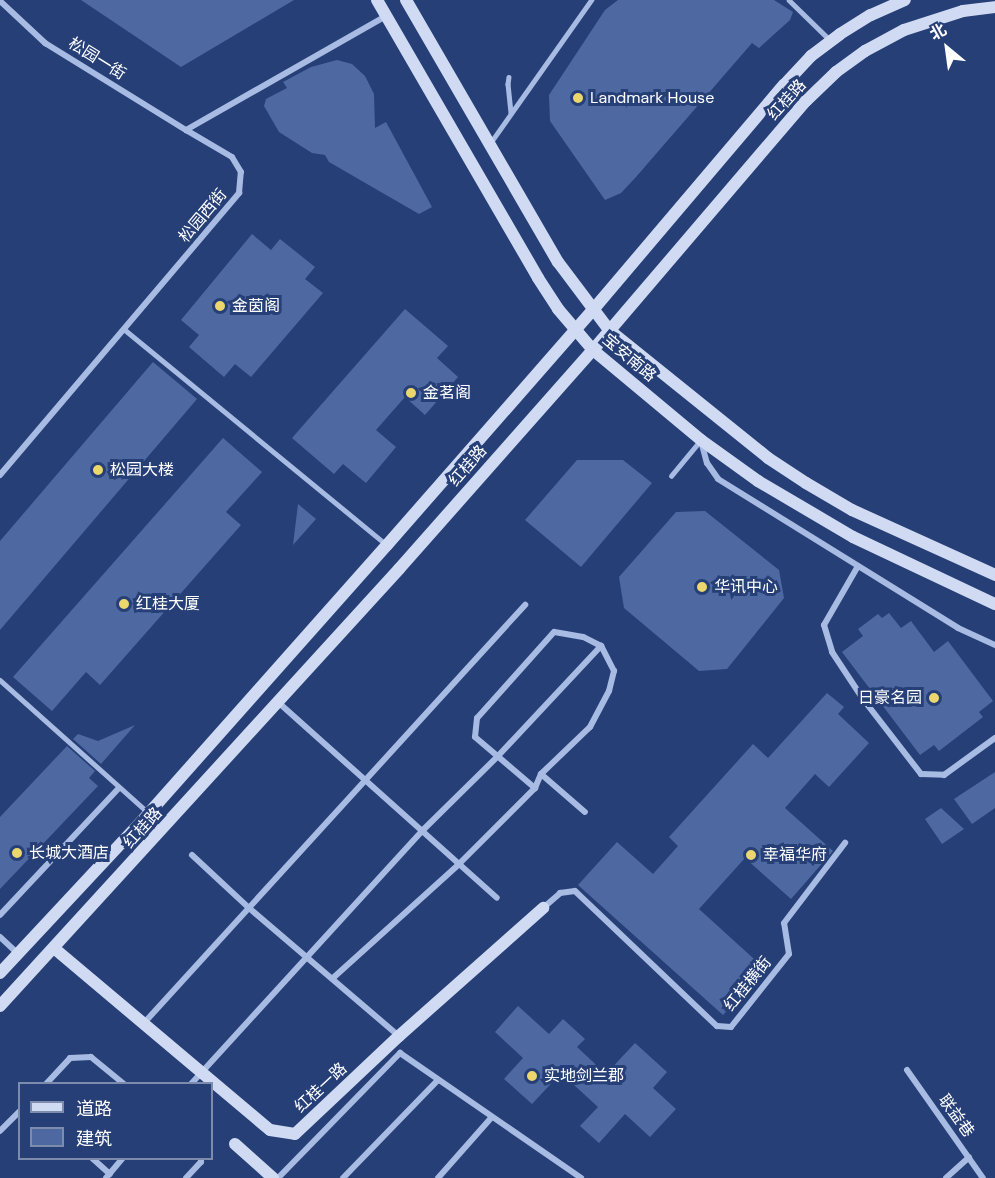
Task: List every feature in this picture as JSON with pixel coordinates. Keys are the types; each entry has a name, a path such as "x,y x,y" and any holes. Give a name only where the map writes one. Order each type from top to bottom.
{"main road":[{"name":"宝安南路","path":"377,0 538,278 575,331 593,350 701,440 758,481 853,537 995,604"},
{"name":"宝安南路","path":"406,0 558,262 592,311 609,330 768,458 806,483 852,510 995,576"},
{"name":"红桂路","path":"0,973 149,813 387,545 575,331 784,85 811,56 831,41 871,15 905,0"},
{"name":"红桂路","path":"0,1006 55,949 279,703 593,350 806,101 836,72 865,51 904,30 963,11 995,7"},
{"name":"红桂一路","path":"55,949 270,1130 296,1134 399,1036 543,908"},
{"path":"235,1144 273,1178"}],"street":[{"name":"松园一街","path":"0,1 45,43 186,130"},
{"path":"186,130 386,16"},
{"name":"松园西街","path":"0,475 239,193 242,172 232,157 186,130"},
{"path":"701,440 706,463 718,478 958,627 995,645"},
{"path":"858,566 824,625 832,652 863,699 921,774 944,775 995,738"},
{"path":"144,1024 525,604"},
{"path":"333,978 458,865 535,788 541,774 590,727 609,692 614,671 601,646 583,637 554,633 477,718 475,737 535,788"},
{"path":"192,1082 422,831 498,756 601,646"},
{"path":"279,703 497,898"},
{"path":"541,774 585,812"},
{"path":"0,915 119,788"},
{"name":"红桂横街","path":"543,908 560,893 575,891 717,1026 731,1027 789,954 784,922 845,843"},
{"path":"192,855 249,908 399,1036"},
{"path":"0,937 18,954"},
{"path":"278,1178 400,1053 581,1178"},
{"path":"47,1082 70,1058 91,1057 123,1082"},
{"name":"联益巷","path":"907,1070 983,1178"},
{"path":"343,1178 438,1080"},
{"path":"0,1131 18,1113"},
{"path":"438,1178 492,1117"},
{"path":"946,1178 969,1157"},
{"path":"94,1160 108,1176 121,1160"},
{"path":"186,1178 200,1160"}],"lane":[{"path":"489,144 591,0"},
{"path":"789,0 831,41"},
{"path":"509,77 511,113"},
{"path":"124,329 387,545"},
{"path":"671,476 701,440"},
{"path":"0,681 149,813"}],"building":[{"path":"81,0 294,0 181,67"},
{"path":"618,0 774,0 793,12 790,20 759,48 752,43 636,177 621,193 605,200 550,121 549,95 605,10"},
{"path":"337,60 352,64 365,76 374,94 375,128 386,122 432,207 419,214 329,162 325,155 312,153 279,132 264,106 266,99 287,88 283,82 311,67"},
{"name":"金茵阁","path":"252,234 271,250 280,239 315,267 305,279 323,293 251,377 235,364 224,377 189,347 199,335 181,320"},
{"name":"金茗阁","path":"405,309 448,346 437,358 458,377 425,415 405,397 376,430 396,447 366,483 343,464 334,474 292,438"},
{"name":"松园大楼","path":"153,362 197,399 0,630 0,541"},
{"name":"红桂大厦","path":"223,438 262,472 226,512 241,525 100,685 86,672 52,711 13,677"},
{"path":"577,460 623,460 652,483 581,567 525,520"},
{"path":"298,504 316,519 293,545"},
{"name":"华讯中心","path":"705,511 779,570 784,598 727,669 699,671 624,608 619,577 676,512"},
{"name":"日豪名园","path":"889,613 901,628 911,621 934,652 948,641 993,701 979,712 983,717 939,751 934,745 920,755 842,652 863,636 858,629 878,614 882,618"},
{"name":"幸福华府","path":"827,693 844,707 838,714 869,743 829,787 815,774 785,808 833,851 791,899 745,858 699,909 765,969 723,1015 578,885 617,842 653,874 678,846 669,837 753,744 768,758"},
{"path":"135,725 101,764 73,739 78,734 98,741"},
{"name":"长城大酒店","path":"67,746 95,771 89,778 98,786 0,889 0,817"},
{"path":"995,772 995,808 972,824 954,799"},
{"path":"941,808 964,829 942,844 925,819"},
{"name":"实地剑兰郡","path":"518,1006 549,1034 563,1019 585,1039 577,1047 606,1074 635,1043 667,1072 653,1088 676,1109 650,1137 625,1114 599,1143 580,1126 598,1107 561,1073 532,1104 504,1079 523,1058 495,1032"}],"place":[{"name":"Landmark House","path":"578,98"},
{"name":"金茵阁","path":"220,306"},
{"name":"金茗阁","path":"411,393"},
{"name":"松园大楼","path":"98,470"},
{"name":"华讯中心","path":"702,587"},
{"name":"红桂大厦","path":"124,604"},
{"name":"日豪名园","path":"934,698"},
{"name":"长城大酒店","path":"17,853"},
{"name":"幸福华府","path":"751,855"},
{"name":"实地剑兰郡","path":"532,1076"}]}
